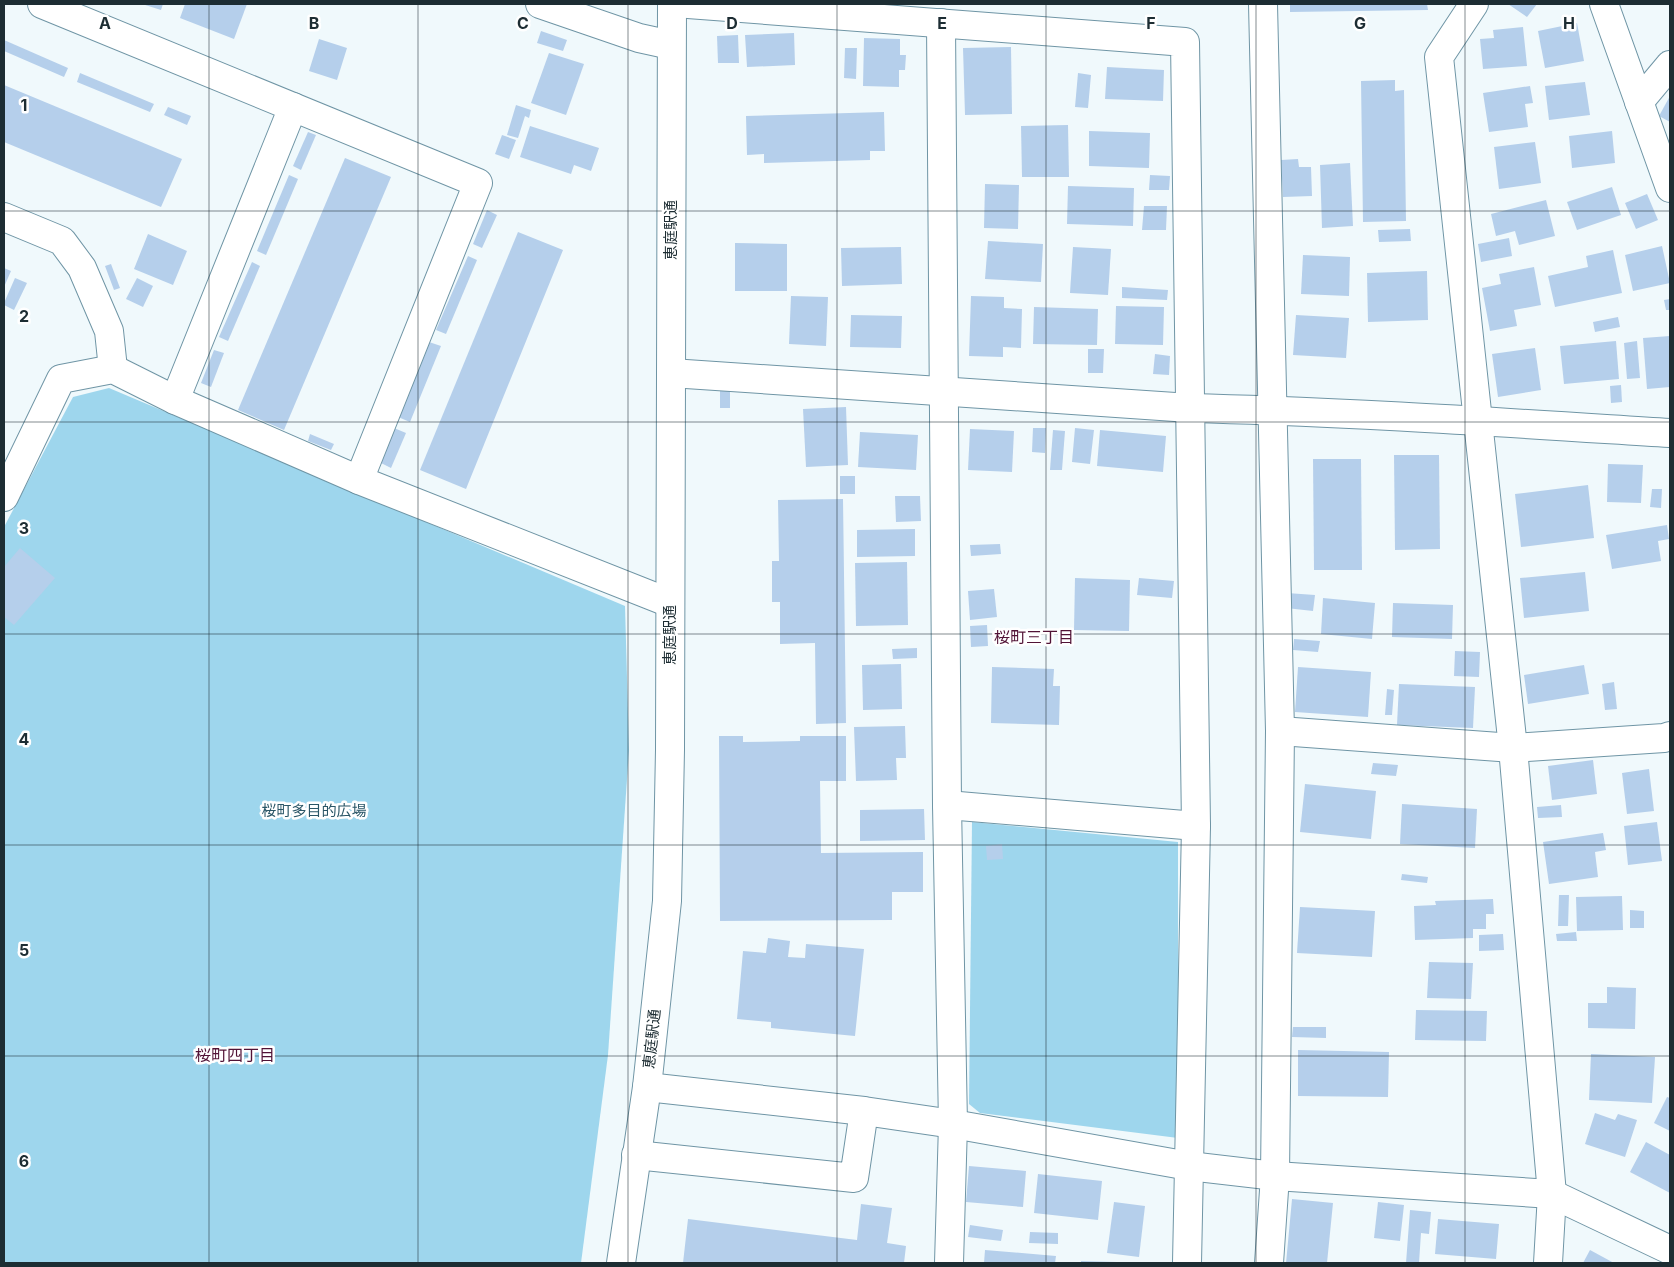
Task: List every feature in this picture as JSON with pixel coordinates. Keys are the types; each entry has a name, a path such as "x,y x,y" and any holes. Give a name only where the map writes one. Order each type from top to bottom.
{"street":[{"path":"42,4 478,183 359,480"},
{"path":"540,4 639,38 671,45"},
{"name":"恵庭駅通","path":"621,1263 647,1087 668,901 672,4"},
{"path":"688,4 1185,42 1196,826 1187,1263"},
{"path":"1263,4 1280,731 1275,1176 1269,1263"},
{"path":"1474,4 1439,57 1513,748 1552,1194 1548,1263"},
{"path":"1604,4 1670,188"},
{"path":"941,23 947,804 953,1124 949,1263"},
{"path":"1639,102 1670,65"},
{"path":"175,400 293,107"},
{"path":"4,217 62,241 82,268 109,331 113,369"},
{"path":"4,497 61,379 113,369 175,400 359,480 670,603"},
{"path":"670,372 1190,408 1271,410 1670,433"},
{"path":"1280,731 1513,748 1664,738 1670,736"},
{"path":"947,804 1196,826"},
{"path":"647,1087 953,1124 1188,1166 1275,1176 1552,1194 1670,1250"},
{"path":"636,1156 854,1178 864,1112"}],"green space":[{"name":"桜町多目的広場","path":"109,388 625,606 629,750 608,1055 581,1263 4,1263 4,527 73,397"},
{"path":"972,822 1178,842 1178,1138 980,1113 969,1104"}],"building":[{"path":"142,4 163,4 161,10"},
{"path":"185,4 247,4 234,39 180,18"},
{"path":"1290,4 1427,4 1428,10 1290,12"},
{"path":"1508,4 1537,4 1527,17"},
{"path":"1577,23 1584,61 1545,68 1538,31"},
{"path":"1523,27 1527,66 1483,69 1480,39 1494,38 1493,30"},
{"path":"541,31 567,40 563,51 537,43"},
{"path":"794,33 795,65 747,67 745,35"},
{"path":"738,35 739,63 718,63 717,36"},
{"path":"864,38 900,39 900,55 906,55 905,70 899,70 899,87 863,86"},
{"path":"319,39 347,48 337,80 309,71"},
{"path":"4,40 68,68 64,77 4,51"},
{"path":"1011,47 1012,114 965,115 963,48"},
{"path":"845,48 857,48 856,79 844,78"},
{"path":"549,53 584,64 566,115 531,103"},
{"path":"1107,67 1164,70 1163,101 1105,99"},
{"path":"80,73 154,104 150,112 77,82"},
{"path":"1078,73 1091,75 1088,108 1075,107"},
{"path":"1395,80 1395,91 1404,90 1406,221 1363,222 1361,81"},
{"path":"1585,82 1590,115 1549,120 1545,86"},
{"path":"4,85 182,159 161,207 4,142"},
{"path":"1530,86 1533,103 1525,104 1528,127 1489,132 1483,93"},
{"path":"1670,96 1670,122 1659,116"},
{"path":"516,105 531,110 529,118 525,116 518,138 507,135"},
{"path":"168,107 191,116 187,125 164,115"},
{"path":"884,112 885,151 870,151 870,160 764,163 764,154 747,155 746,116"},
{"path":"1068,125 1069,177 1022,177 1021,126"},
{"path":"530,126 599,148 591,171 574,165 571,174 520,157"},
{"path":"1089,131 1150,133 1149,168 1089,166"},
{"path":"1612,131 1615,163 1572,168 1569,136"},
{"path":"308,132 316,135 301,170 293,166"},
{"path":"502,135 516,140 509,159 495,154"},
{"path":"1535,142 1541,183 1499,189 1494,147"},
{"path":"345,158 391,177 284,430 238,410"},
{"path":"1298,159 1299,167 1311,167 1312,196 1283,197 1281,160"},
{"path":"1350,163 1353,226 1322,228 1320,165"},
{"path":"289,175 298,179 266,255 257,251"},
{"path":"1150,175 1170,176 1169,190 1149,190"},
{"path":"985,184 1019,185 1018,229 984,228"},
{"path":"1068,186 1134,188 1133,226 1067,224"},
{"path":"1612,187 1621,215 1577,230 1567,202"},
{"path":"1647,194 1658,220 1636,229 1625,203"},
{"path":"1546,200 1555,236 1519,245 1515,231 1496,236 1491,214"},
{"path":"1144,206 1167,206 1166,230 1142,230"},
{"path":"487,210 497,215 482,248 473,244"},
{"path":"1410,229 1411,241 1379,242 1378,230"},
{"path":"518,232 563,250 466,489 420,470"},
{"path":"148,234 187,251 173,285 134,269"},
{"path":"1509,238 1512,256 1481,262 1478,244"},
{"path":"988,241 1043,244 1041,282 985,279"},
{"path":"735,243 787,244 787,291 735,291"},
{"path":"1662,246 1670,283 1633,291 1625,255"},
{"path":"901,247 902,284 842,286 841,248"},
{"path":"1073,247 1111,249 1108,295 1070,293"},
{"path":"1613,250 1622,293 1555,307 1548,276 1588,267 1586,256"},
{"path":"1303,255 1350,257 1349,296 1301,294"},
{"path":"468,256 477,260 446,334 436,330"},
{"path":"252,262 260,266 228,341 219,337"},
{"path":"111,264 120,288 114,290 105,266"},
{"path":"1534,267 1541,305 1514,310 1517,326 1490,331 1482,288 1501,284 1499,274"},
{"path":"4,268 11,271 4,287"},
{"path":"1427,271 1428,320 1368,322 1367,273"},
{"path":"15,278 27,283 14,310 4,305 4,303"},
{"path":"137,278 153,286 143,307 126,299"},
{"path":"1122,287 1168,290 1167,300 1122,298"},
{"path":"791,296 828,297 826,346 789,344"},
{"path":"971,296 1004,297 1004,308 1022,309 1021,348 1003,347 1003,357 969,356"},
{"path":"1670,299 1670,310 1666,310 1664,300"},
{"path":"1116,306 1164,307 1163,345 1115,344"},
{"path":"1034,307 1098,309 1097,345 1033,344"},
{"path":"851,315 902,316 901,348 850,347"},
{"path":"1296,315 1349,318 1346,358 1293,355"},
{"path":"1618,317 1620,327 1595,332 1593,322"},
{"path":"1670,336 1670,387 1647,389 1643,338"},
{"path":"1616,341 1619,379 1564,384 1560,346"},
{"path":"1637,341 1640,378 1627,379 1624,343"},
{"path":"429,342 441,346 410,422 398,417"},
{"path":"1535,348 1541,390 1498,397 1492,354"},
{"path":"1088,349 1104,349 1103,373 1088,373"},
{"path":"214,350 224,353 211,387 201,383"},
{"path":"1155,354 1170,356 1169,375 1153,374"},
{"path":"1621,385 1622,402 1611,403 1610,386"},
{"path":"720,389 730,389 730,408 720,408"},
{"path":"846,407 848,465 806,467 803,409"},
{"path":"394,428 406,433 391,468 379,462"},
{"path":"1033,428 1046,428 1045,453 1032,452"},
{"path":"1075,428 1094,430 1090,464 1072,462"},
{"path":"970,429 1014,431 1012,472 968,470"},
{"path":"1053,430 1065,431 1062,470 1050,470"},
{"path":"1100,430 1166,436 1163,472 1097,466"},
{"path":"860,432 918,435 916,470 858,467"},
{"path":"310,434 334,444 331,450 308,441"},
{"path":"1394,455 1439,455 1440,549 1395,550"},
{"path":"1313,459 1361,459 1362,570 1314,570"},
{"path":"1608,464 1643,465 1641,503 1607,502"},
{"path":"840,476 855,476 855,494 840,494"},
{"path":"1588,485 1594,538 1521,547 1515,494"},
{"path":"1652,489 1662,489 1661,508 1650,507"},
{"path":"895,496 920,496 921,521 896,522"},
{"path":"843,499 846,723 816,724 815,643 780,644 780,602 772,602 772,561 779,561 778,500"},
{"path":"1667,525 1669,539 1658,541 1661,561 1612,569 1606,535"},
{"path":"915,529 915,556 857,557 857,530"},
{"path":"1000,544 1001,554 971,556 970,545"},
{"path":"20,548 55,578 14,625 4,617 4,567"},
{"path":"907,562 908,625 856,626 855,563"},
{"path":"1585,572 1589,611 1524,618 1520,578"},
{"path":"1075,578 1130,580 1129,631 1074,630"},
{"path":"1139,578 1174,581 1172,598 1137,595"},
{"path":"994,589 997,617 970,620 968,591"},
{"path":"1287,593 1315,595 1313,611 1286,608"},
{"path":"1323,598 1375,603 1372,639 1321,634"},
{"path":"1393,603 1453,605 1452,639 1392,637"},
{"path":"987,625 988,646 971,647 970,626"},
{"path":"1294,639 1320,641 1318,652 1293,650"},
{"path":"917,648 917,658 893,659 892,649"},
{"path":"1455,651 1480,652 1479,677 1454,676"},
{"path":"901,664 902,709 863,710 862,665"},
{"path":"1584,665 1589,694 1528,704 1524,675"},
{"path":"992,667 1054,669 1053,686 1060,686 1059,725 991,723"},
{"path":"1298,667 1371,672 1368,717 1295,712"},
{"path":"1614,682 1617,709 1605,710 1602,684"},
{"path":"1399,684 1475,687 1473,728 1397,725"},
{"path":"1387,689 1394,690 1392,715 1385,715"},
{"path":"905,726 906,758 896,758 897,780 856,781 854,727"},
{"path":"719,736 743,736 743,742 800,741 800,736 846,736 846,781 820,781 821,853 923,852 923,892 892,892 892,920 720,921"},
{"path":"1593,760 1597,794 1552,800 1548,766"},
{"path":"1373,763 1398,765 1396,776 1371,774"},
{"path":"1649,769 1654,811 1627,814 1622,773"},
{"path":"1305,784 1376,791 1371,839 1300,832"},
{"path":"1402,804 1477,809 1475,848 1400,844"},
{"path":"1561,805 1562,817 1538,818 1537,807"},
{"path":"924,809 925,840 860,841 860,810"},
{"path":"1657,822 1662,861 1628,865 1624,826"},
{"path":"1603,833 1606,850 1595,852 1598,877 1549,884 1543,842"},
{"path":"1002,844 1003,859 987,860 986,846"},
{"path":"1402,874 1428,877 1427,883 1401,880"},
{"path":"1559,895 1569,895 1568,926 1558,926"},
{"path":"1622,896 1623,930 1577,931 1576,897"},
{"path":"1493,899 1494,914 1486,914 1486,929 1473,929 1473,938 1415,940 1414,906 1436,905 1435,901"},
{"path":"1300,907 1375,911 1372,957 1297,953"},
{"path":"1630,910 1644,911 1644,928 1630,928"},
{"path":"1576,932 1577,941 1557,941 1556,934"},
{"path":"1503,934 1504,950 1479,951 1479,935"},
{"path":"768,938 790,941 788,957 805,958 806,944 864,949 855,1036 771,1028 771,1022 737,1019 743,951 766,953"},
{"path":"1429,962 1473,963 1471,999 1427,998"},
{"path":"1607,987 1636,988 1635,1029 1588,1028 1588,1003 1607,1003"},
{"path":"1416,1010 1487,1011 1486,1041 1415,1040"},
{"path":"1293,1027 1326,1027 1326,1038 1292,1037"},
{"path":"1298,1050 1389,1052 1388,1097 1298,1096"},
{"path":"1591,1054 1655,1057 1652,1103 1589,1100"},
{"path":"1667,1097 1670,1098 1670,1131 1654,1123"},
{"path":"1595,1113 1615,1120 1618,1114 1637,1120 1625,1157 1585,1144"},
{"path":"1646,1142 1670,1155 1670,1193 1630,1172"},
{"path":"969,1166 1026,1171 1023,1207 966,1202"},
{"path":"1038,1174 1102,1181 1098,1220 1034,1213"},
{"path":"1292,1199 1333,1203 1327,1263 1286,1263"},
{"path":"1114,1202 1145,1206 1139,1257 1107,1253"},
{"path":"1378,1202 1404,1205 1400,1241 1374,1238"},
{"path":"861,1204 892,1208 887,1243 906,1246 904,1263 683,1263 688,1219 857,1240"},
{"path":"1410,1210 1431,1212 1429,1234 1421,1233 1419,1263 1406,1263"},
{"path":"1438,1219 1499,1224 1496,1259 1435,1254"},
{"path":"970,1225 1003,1230 1001,1241 968,1237"},
{"path":"1030,1232 1058,1233 1058,1244 1029,1243"},
{"path":"985,1250 1056,1256 1055,1263 984,1263"},
{"path":"1590,1250 1614,1263 1583,1263"},
{"path":"1081,1261 1117,1262 1117,1263 1081,1263"}],"district":[{"name":"桜町三丁目","path":"1034,637"},
{"name":"桜町四丁目","path":"235,1055"}]}
